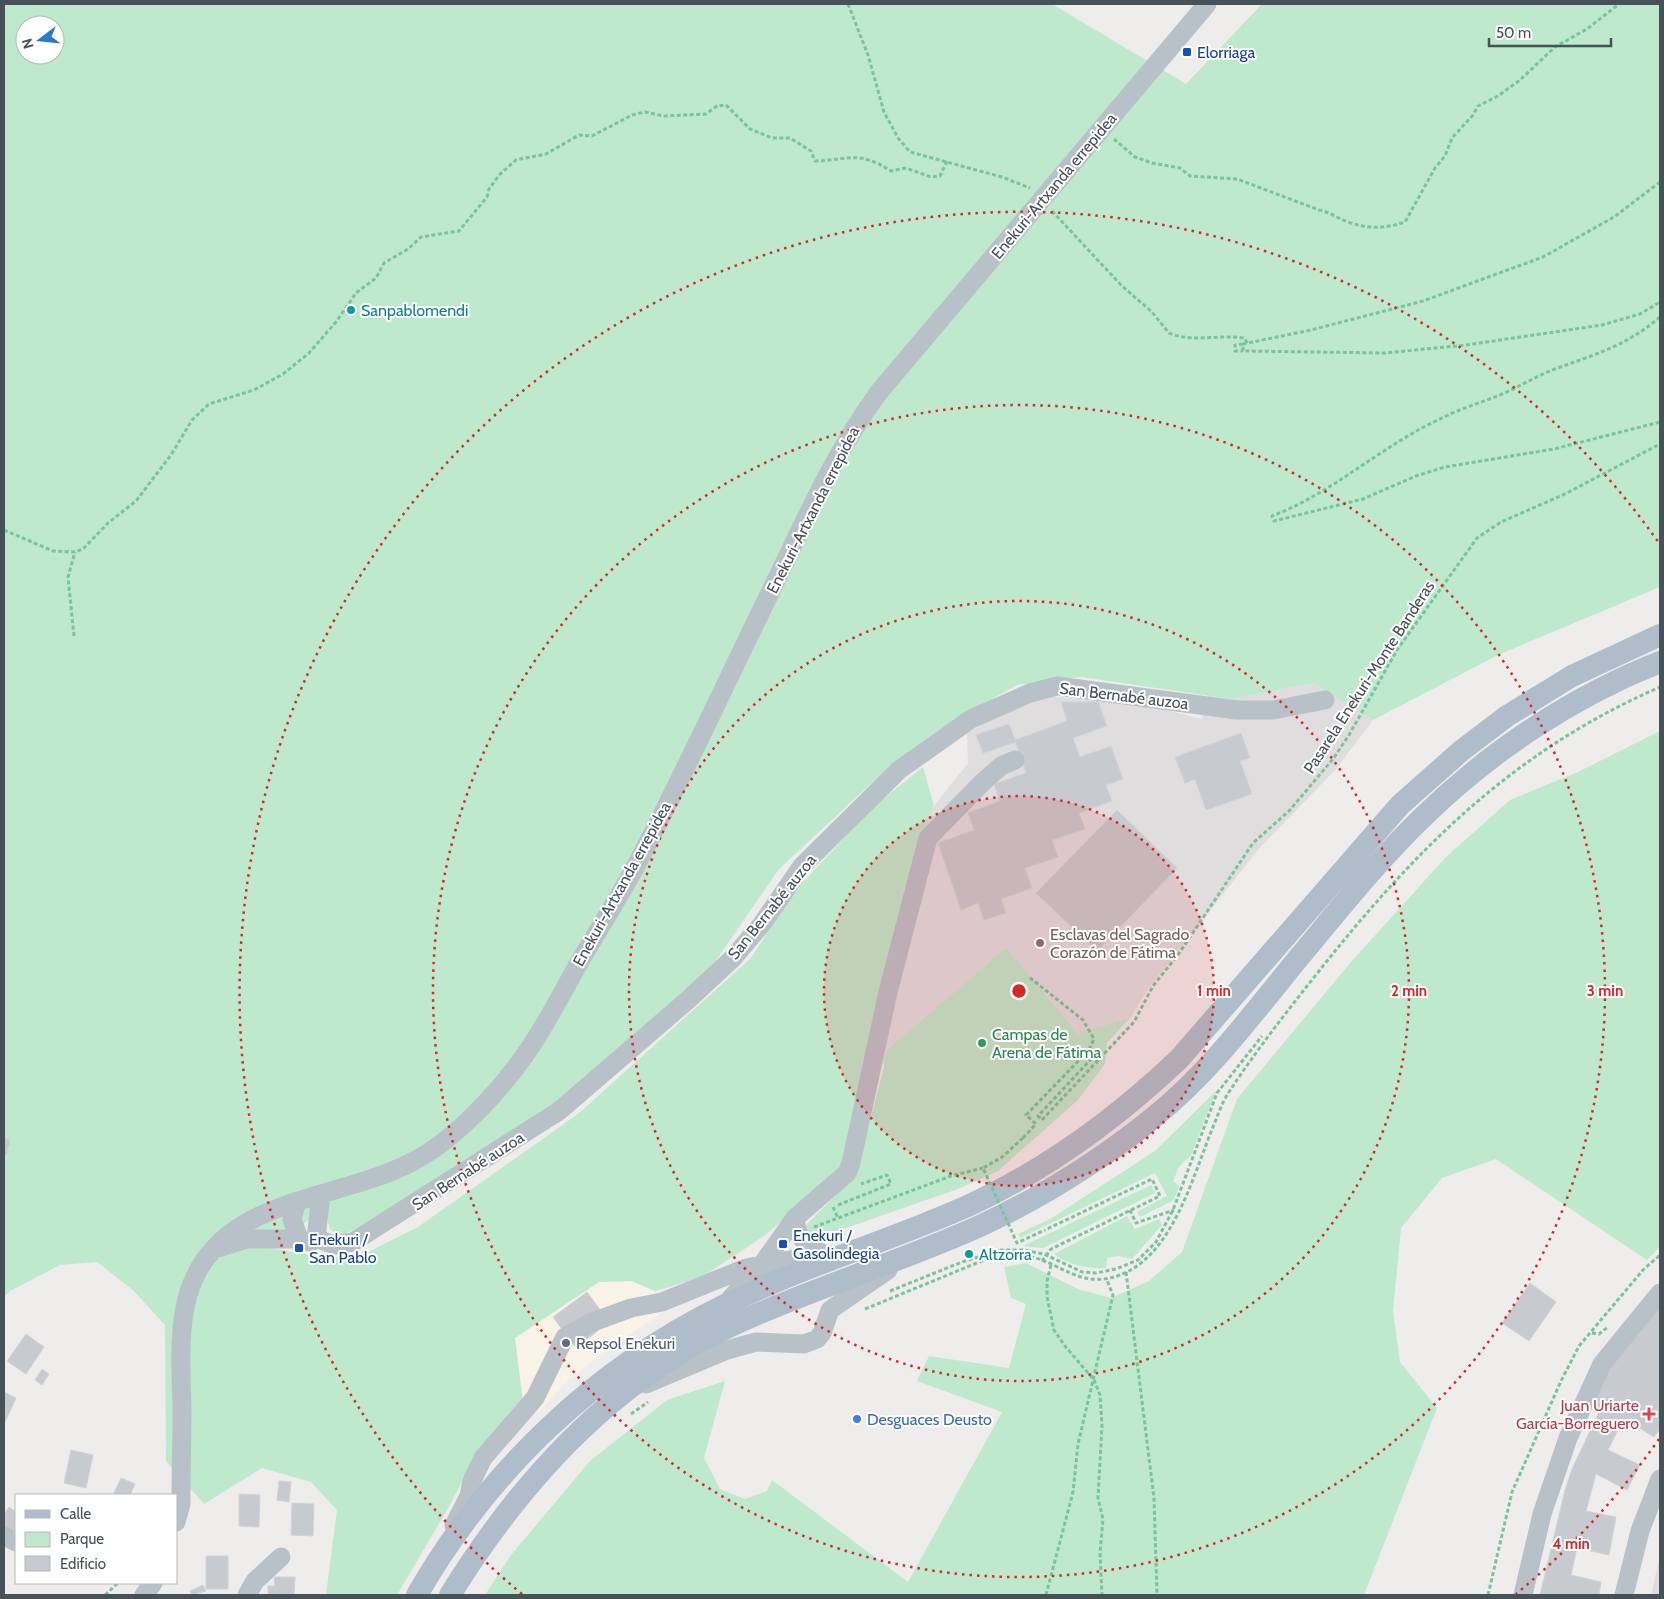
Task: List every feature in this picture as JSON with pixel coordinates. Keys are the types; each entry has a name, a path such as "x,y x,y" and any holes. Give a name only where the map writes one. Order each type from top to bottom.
{"main road":[{"path":"417,1595 439,1555 534,1439 593,1388 658,1341 724,1305 831,1256 972,1204 1028,1175 1096,1130 1140,1096 1179,1059 1400,805 1461,750 1507,716 1572,676 1660,635"},
{"path":"450,1595 476,1552 535,1477 583,1426 620,1396 668,1362 733,1325 980,1226 1043,1194 1106,1154 1158,1114 1234,1036 1372,870 1454,788 1521,737 1556,715 1584,698 1660,662"}],"street":[{"name":"Enekuri-Artxanda errepidea","path":"210,1251 220,1241 255,1218 297,1201 375,1178 414,1162 439,1144 487,1102 527,1052 639,860 844,443 878,392 1103,129 1207,4"},
{"name":"San Bernabé auzoa","path":"310,1232 334,1245 345,1244 362,1238 558,1111 733,958 762,924 802,866 899,770 971,719 1030,693 1056,686 1237,710 1273,710 1325,700"},
{"path":"724,1305 761,1266 795,1218 847,1173 851,1163 888,992 928,838 1000,766 1015,760"},
{"path":"310,1232 321,1194"},
{"path":"297,1201 308,1208 310,1232 292,1219 297,1201"},
{"path":"795,1218 795,1229 806,1244 831,1256"},
{"path":"178,1515 181,1504 182,1335 188,1296 201,1266 210,1251 230,1243 310,1232"},
{"path":"620,1396 727,1350 756,1342 804,1344 817,1339 822,1333 830,1310 912,1253"},
{"path":"439,1555 469,1496 472,1481 483,1458 535,1398 565,1337 590,1323 623,1311 662,1302 746,1268 831,1256"},
{"path":"1523,1595 1542,1514 1568,1438 1602,1364 1660,1293"},
{"path":"1624,1595 1640,1531 1660,1479"},
{"path":"247,1595 255,1581 281,1557"},
{"path":"144,1595 152,1584"}],"path":[{"path":"848,4 868,55 884,112 898,138 910,152 1002,177 1045,197 1052,212 1122,286 1152,312 1169,333 1208,339 1235,336 1244,338 1248,344"},
{"path":"1103,129 1135,157 1152,163 1180,168 1190,176 1237,179 1302,204 1330,211 1346,221 1376,229 1389,228 1405,222 1435,168 1444,156 1452,138 1473,115 1478,106 1498,96 1520,80 1554,47 1587,29 1619,4"},
{"path":"4,530 53,552 75,552 83,549 108,523 136,501 171,455 192,420 208,404 254,390 283,374 309,353 336,322 356,294 376,278 384,263 408,249 421,237 459,231 487,197 489,189 499,175 516,160 546,154 579,135 592,136 632,115 645,112 664,116 706,114 717,106 726,105 750,129 772,138 790,138 810,151 816,162 842,157 860,157 878,162 891,171 906,168 930,177 940,176 948,161"},
{"path":"1660,182 1614,217 1543,257 1423,301 1312,330 1248,344 1235,345 1235,351 1384,353 1466,345 1602,325 1640,314 1660,302"},
{"path":"1660,317 1631,339 1613,348 1554,369 1500,395 1461,409 1417,430 1375,455 1322,492 1272,516 1274,522 1338,506 1381,493 1416,476 1445,467 1554,449 1660,422"},
{"path":"1243,344 1243,351"},
{"name":"Pasarela Enekuri-Monte Banderas","path":"1089,1050 1094,1052 1093,1057 1038,1116 1042,1120 1134,1022 1153,986 1180,952 1253,843 1289,811 1333,759 1349,735 1397,650 1477,538 1501,522 1565,494 1660,444"},
{"path":"74,636 68,576 75,552"},
{"path":"819,1197 809,1222 812,1228 951,1176 983,1168 1002,1157 1023,1138 1036,1124 1026,1115 1089,1050 1094,1039 1084,1020 1029,977"},
{"path":"983,1168 1017,1243 1152,1179 1160,1196 1051,1248 1042,1261"},
{"path":"838,1218 833,1206 890,1184 887,1175 853,1186"},
{"path":"1130,1210 1136,1223 1167,1211 1179,1210"},
{"path":"1488,1595 1512,1492 1561,1381 1579,1346 1643,1270 1660,1255"},
{"path":"1051,1265 1047,1281 1047,1297 1054,1330 1094,1380 1100,1394 1102,1425 1098,1498 1103,1519 1100,1553 1102,1595"},
{"path":"1126,1272 1154,1498 1157,1595"},
{"path":"1046,1595 1073,1492 1078,1444 1113,1295 1106,1278"},
{"path":"105,1595 117,1584"}],"shaded area":[{"name":"Esclavas del Sagrado Corazón de Fátima","path":"1313,683 1373,720 1336,769 1258,850 1148,989 1131,1017 1078,1035 883,1062 886,1051 873,1042 920,842 934,806 968,763 967,733 996,717 1047,696 1145,705 1202,719 1208,696 1231,699"},
{"name":"Repsol Enekuri","path":"631,1281 655,1291 659,1315 611,1347 566,1382 538,1413 522,1404 515,1338 599,1282"},
{"path":"1660,1555 1660,1595 1651,1595"}],"green space":[{"path":"4,4 1052,4 1186,84 1262,4 1660,4 1660,587 1498,655 1373,720 1313,683 1231,699 1081,677 1017,685 943,727 890,766 779,869 710,969 547,1109 377,1219 345,1234 335,1233 330,1229 327,1218 328,1206 270,1248 323,1257 358,1257 418,1227 578,1114 750,959 797,889 874,806 923,767 934,806 920,842 845,1168 764,1236 702,1277 655,1291 631,1281 599,1282 515,1338 524,1410 467,1473 397,1595 326,1595 337,1510 311,1482 262,1468 204,1504 166,1461 165,1325 133,1290 97,1262 60,1265 10,1291 4,1297"},
{"path":"1660,731 1660,1247 1647,1260 1496,1159 1442,1178 1401,1228 1393,1311 1400,1362 1437,1408 1364,1595 485,1595 511,1555 590,1461 667,1400 725,1381 704,1458 720,1489 745,1499 767,1491 772,1480 908,1582 1002,1412 917,1381 929,1356 1009,1368 1026,1304 1011,1298 1004,1267 1026,1263 1078,1289 1111,1298 1149,1281 1182,1252 1237,1099 1351,962 1446,857 1510,800 1578,772"},
{"path":"1006,948 1078,1034 1131,1017 1107,1043 1105,1064 1078,1100 998,1171 958,1189 823,1236 808,1237 803,1228 856,1175 884,1067 883,1062 886,1051"},
{"path":"1216,1091 1191,1155 1179,1167 1173,1181 1179,1186 1174,1200 1140,1217 1137,1212 1167,1196 1155,1173 1020,1238 1018,1234 1050,1219 1155,1151"},
{"path":"1151,1185 1155,1193 1043,1248 1023,1246"},
{"path":"1127,1216 1135,1229 1159,1219 1162,1225 1132,1259 1119,1256 1107,1258 1106,1268 1092,1268 1072,1264 1054,1254"}],"building":[{"path":"1061,702 1098,702 1107,726 1073,738 1080,757 1111,746 1123,779 1106,785 1112,801 1079,813 1085,829 1052,840 1058,857 1025,868 1032,888 1001,899 1006,913 984,920 978,903 961,910 938,843 974,830 968,813 1000,801 994,784 1026,773 1015,740 1067,721"},
{"path":"1009,724 1016,742 983,753 976,735"},
{"path":"1241,733 1250,758 1240,761 1252,794 1206,810 1195,779 1185,783 1175,757"},
{"path":"1117,810 1177,868 1097,951 1036,893"},
{"path":"4,1137 9,1140 10,1144 7,1149 8,1154 4,1155"},
{"path":"1530,1283 1556,1302 1529,1341 1502,1323"},
{"path":"587,1292 609,1322 576,1348 553,1317"},
{"path":"1660,1303 1660,1429 1654,1437 1625,1419 1617,1432 1608,1450 1640,1465 1627,1490 1596,1474 1586,1511 1616,1517 1609,1555 1577,1548 1571,1575 1601,1582 1599,1595 1540,1595 1565,1490 1572,1469 1600,1410 1589,1404 1611,1362"},
{"path":"26,1334 44,1347 26,1374 7,1361"},
{"path":"42,1369 49,1374 42,1385 35,1380"},
{"path":"4,1392 16,1398 4,1424"},
{"path":"71,1450 93,1455 86,1488 64,1483"},
{"path":"121,1478 135,1484 130,1494 113,1494"},
{"path":"279,1481 291,1482 289,1502 277,1500"},
{"path":"239,1494 260,1495 259,1527 239,1526"},
{"path":"292,1503 314,1504 313,1536 291,1535"},
{"path":"9,1507 15,1511 15,1531 4,1526 4,1514"},
{"path":"206,1556 228,1556 228,1589 206,1589"},
{"path":"274,1577 295,1577 294,1595 268,1595 268,1586 275,1586"},
{"path":"203,1585 206,1591 192,1595 190,1591"}],"place":[{"name":"Elorriaga","path":"1187,52"},
{"name":"Sanpablomendi","path":"351,310"},
{"name":"Esclavas del Sagrado Corazón de Fátima","path":"1040,943"},
{"name":"Campas de Arena de Fátima","path":"982,1043"},
{"name":"Enekuri / Gasolindegia","path":"783,1244"},
{"name":"Enekuri / San Pablo","path":"299,1248"},
{"name":"Altzorra","path":"969,1254"},
{"name":"Repsol Enekuri","path":"566,1343"},
{"name":"Juan Uriarte García-Borreguero","path":"1649,1414"},
{"name":"Desguaces Deusto","path":"857,1419"}]}
